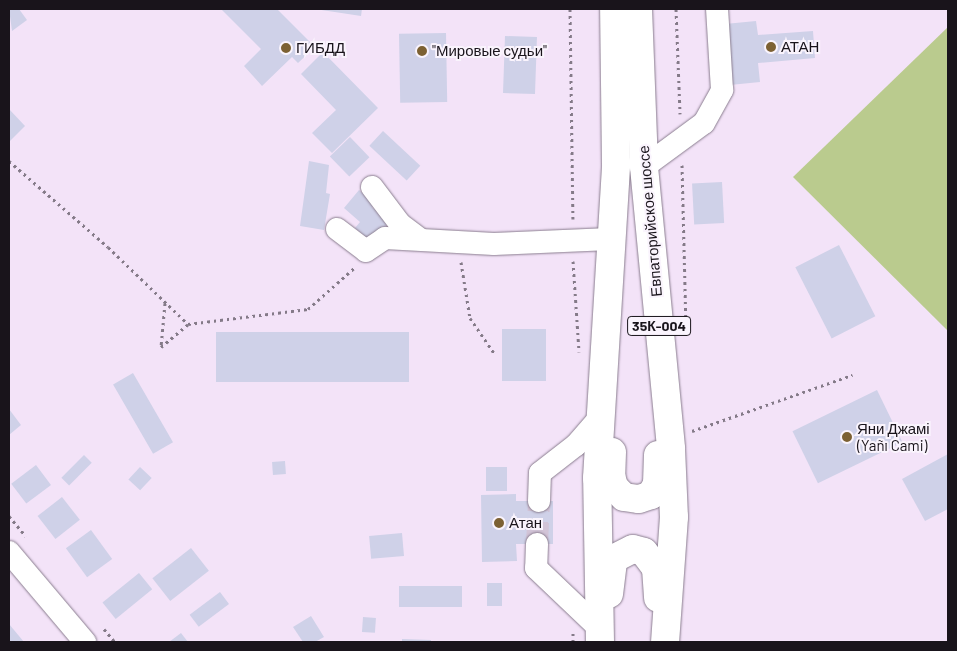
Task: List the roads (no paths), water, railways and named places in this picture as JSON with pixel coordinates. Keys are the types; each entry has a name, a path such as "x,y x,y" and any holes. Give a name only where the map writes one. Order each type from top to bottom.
{"main road":[{"name":"Евпаторийское шоссе","path":"603,637 596,528 610,239 616,164 614,9"},
{"name":"Евпаторийское шоссе","path":"638,9 644,167 662,352 674,517 665,642"},
{"path":"601,416 609,429 614,487 628,498 639,500 651,495 657,484 655,375 662,352"},
{"path":"603,637 609,578 613,559 633,549 644,552 656,568 658,587 655,642"}],"street":[{"path":"644,167 704,123 722,90 716,9"},
{"path":"372,187 400,224 420,239"},
{"path":"337,229 366,251 385,238 494,244 610,239"},
{"path":"538,501 540,473 576,445 601,416"},
{"path":"537,544 536,568 574,604 603,637"},
{"path":"9,552 85,642"}],"tunnel":[{"path":"537,544 539,501"}],"place":[{"name":"АТАН","path":"771,47"},
{"name":"ГИБДД","path":"286,48"},
{"name":"\"Мировые судьи\"","path":"422,51"},
{"name":"Яни Джамі (Yañı Cami)","path":"847,437"},
{"name":"Атан","path":"499,523"}]}
